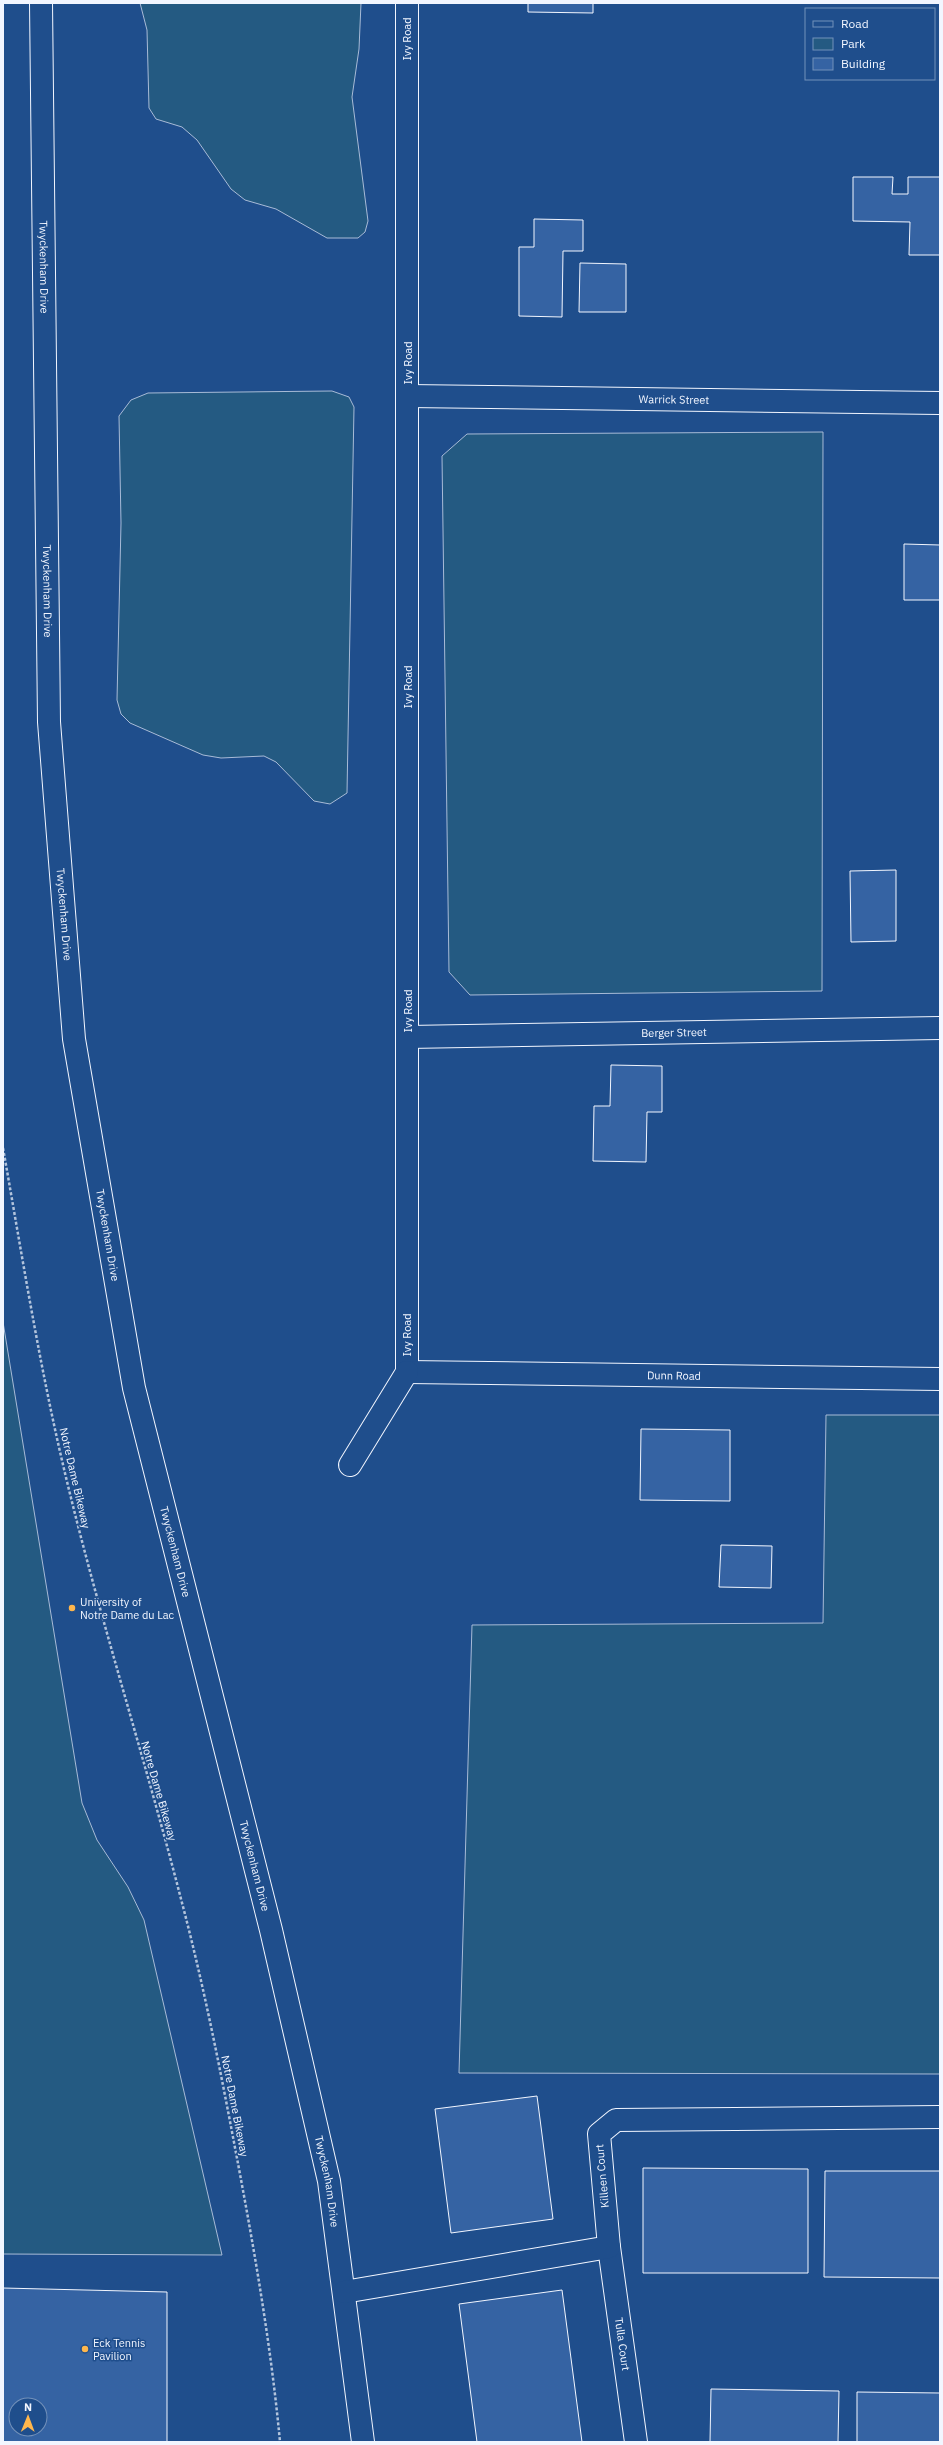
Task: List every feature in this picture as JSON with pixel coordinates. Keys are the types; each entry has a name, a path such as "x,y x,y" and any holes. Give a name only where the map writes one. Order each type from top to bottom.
{"street":[{"name":"Twyckenham Drive","path":"41,3 49,722 74,1040 134,1388 273,1938 328,2181 363,2442"},
{"name":"Ivy Road","path":"407,3 407,1372"},
{"name":"Warrick Street","path":"408,396 940,403"},
{"name":"Berger Street","path":"408,1037 940,1028"},
{"path":"350,1465 407,1372"},
{"name":"Dunn Road","path":"407,1372 940,1379"},
{"name":"Killeen Court","path":"609,2247 599,2134 616,2120 940,2117"},
{"path":"344,2292 609,2247"},
{"name":"Tulla Court","path":"609,2247 636,2442"}],"path":[{"name":"Notre Dame Bikeway","path":"3,1148 38,1345 63,1467 92,1581 182,1900 204,1992 246,2205 274,2378 280,2442"}],"green space":[{"path":"140,3 361,3 359,49 352,97 368,221 365,232 358,238 327,238 276,209 245,200 231,189 197,140 182,127 156,119 149,108 147,30"},
{"path":"332,391 349,397 354,407 347,793 330,804 314,801 276,762 264,756 221,758 203,755 130,723 121,714 117,700 121,523 119,416 131,400 148,393"},
{"path":"823,432 822,991 470,995 449,972 442,456 467,434"},
{"path":"3,1322 82,1803 97,1840 128,1887 144,1920 222,2255 3,2254"},
{"path":"826,1415 940,1415 940,2074 459,2073 472,1625 823,1623"}],"building":[{"path":"528,3 593,3 593,13 528,12"},
{"path":"853,177 893,177 892,194 908,194 908,177 940,177 940,255 909,255 910,222 853,221"},
{"path":"534,219 583,220 583,251 563,251 562,317 519,316 519,247 534,247"},
{"path":"580,263 626,264 626,312 579,312"},
{"path":"904,544 940,545 940,600 904,600"},
{"path":"896,870 896,941 851,942 850,871"},
{"path":"611,1065 662,1066 662,1112 647,1112 646,1162 593,1161 594,1106 610,1106"},
{"path":"641,1429 730,1430 730,1501 640,1500"},
{"path":"721,1545 772,1546 771,1588 719,1587"},
{"path":"537,2096 553,2219 451,2233 435,2109"},
{"path":"643,2168 808,2169 808,2273 643,2273"},
{"path":"825,2171 940,2171 940,2278 824,2277"},
{"name":"Eck Tennis Pavilion","path":"3,2288 167,2292 167,2442 3,2442"},
{"path":"562,2290 582,2442 477,2442 459,2304"},
{"path":"711,2389 839,2391 838,2442 710,2442"},
{"path":"857,2392 940,2393 940,2442 857,2442"}],"place":[{"name":"University of Notre Dame du Lac","path":"72,1608"},
{"name":"Eck Tennis Pavilion","path":"85,2349"}]}
